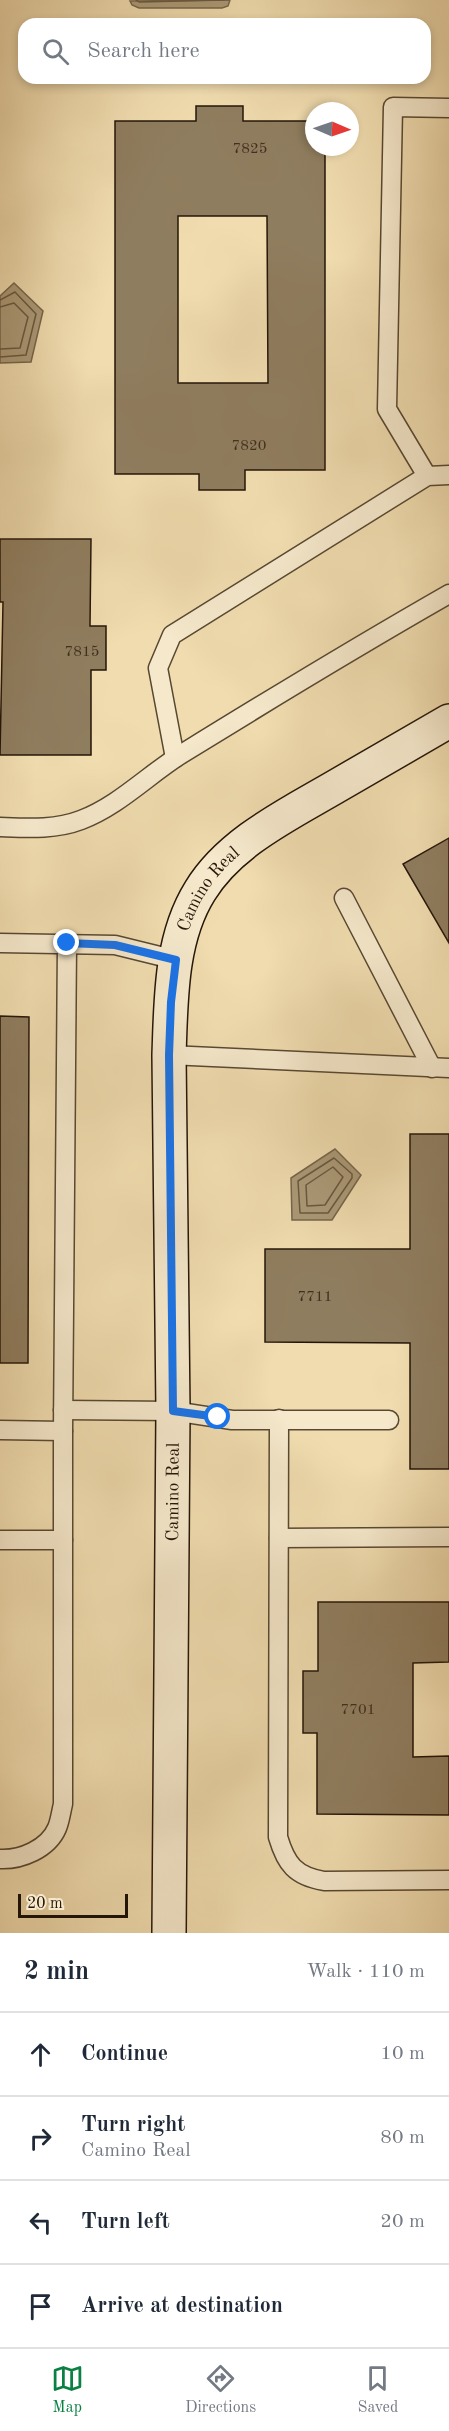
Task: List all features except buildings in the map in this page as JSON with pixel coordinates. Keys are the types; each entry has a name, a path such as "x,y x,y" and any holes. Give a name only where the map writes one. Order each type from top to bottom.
{"street":[{"name":"Camino Real","path":"169,1933 173,1411 169,1055 171,1002 176,960 185,924 200,891 233,853 279,820 449,721"}],"lane":[{"path":"427,476 387,409 393,107 449,108"},
{"path":"175,758 158,668 172,635 427,476 449,475"},
{"path":"0,827 58,826 81,820 105,808 175,758 332,660 449,594"},
{"path":"344,898 440,1068"},
{"path":"0,943 115,945 176,960"},
{"path":"0,1859 25,1856 44,1845 57,1829 63,1804 63,1410 67,943"},
{"path":"169,1055 440,1068"},
{"path":"63,1410 173,1411 232,1420 390,1420"},
{"path":"279,1419 278,1837 283,1854 290,1866 300,1873 324,1881 449,1880"},
{"path":"0,1430 63,1431"},
{"path":"279,1538 449,1537"},
{"path":"0,1540 63,1540"}],"water":[{"path":"230,0 228,6 222,8 139,8 132,5 130,1"},
{"path":"14,283 43,311 31,362 0,363 0,296"},
{"path":"335,1149 361,1175 332,1220 292,1220 291,1178"}],"route":[{"path":"67,943 115,945 176,960 171,1002 169,1055 173,1411 218,1417"}]}
